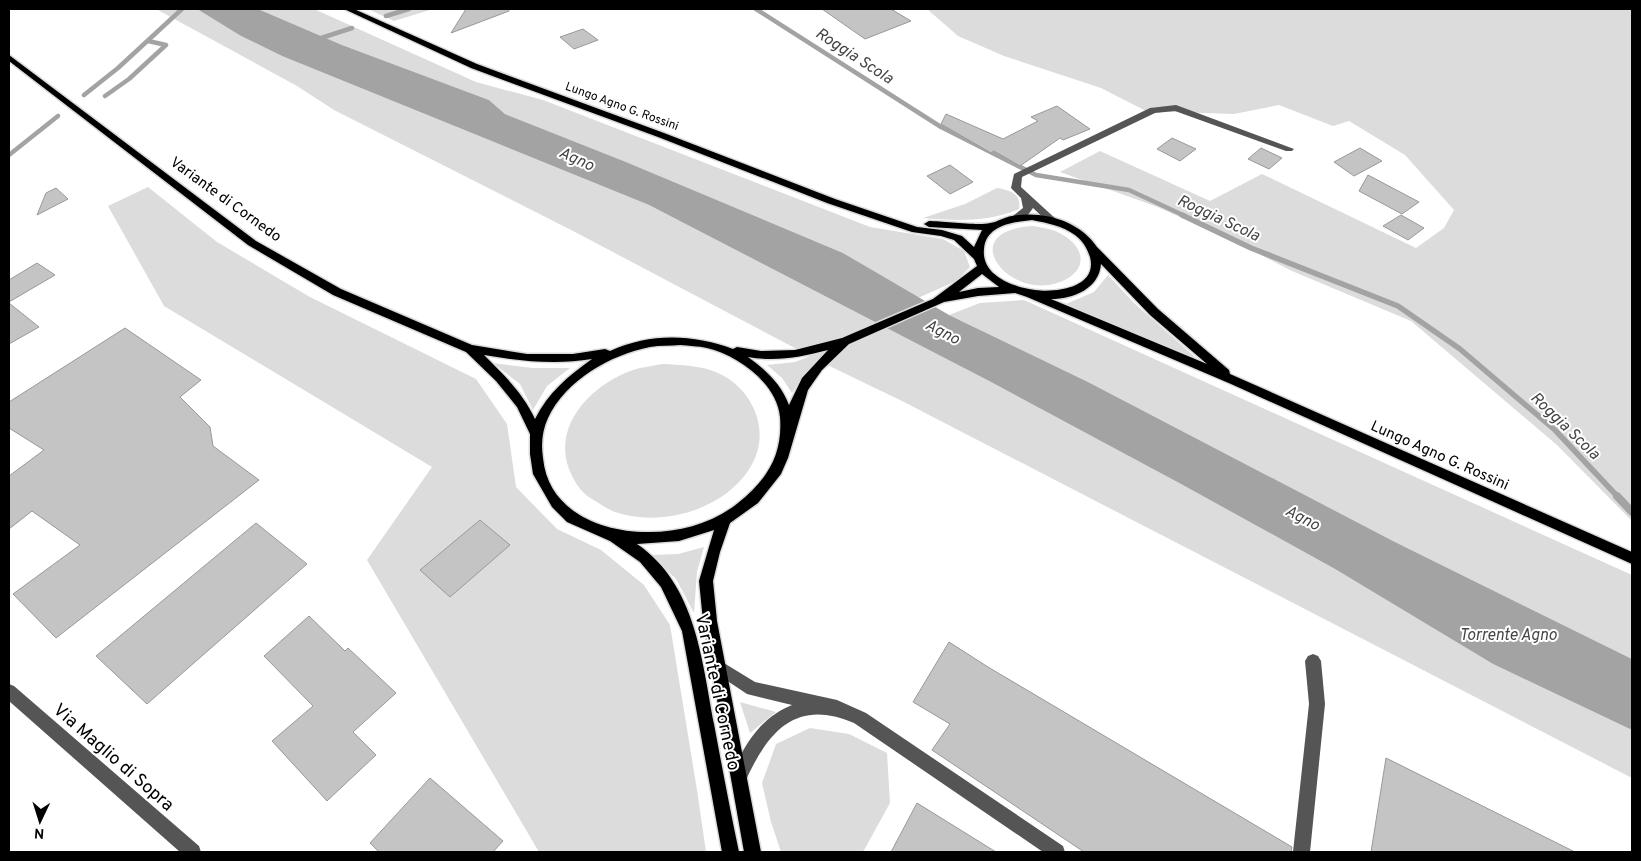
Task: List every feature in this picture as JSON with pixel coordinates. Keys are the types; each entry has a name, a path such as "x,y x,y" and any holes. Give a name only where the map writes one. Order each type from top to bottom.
{"main road":[{"name":"Lungo Agno G. Rossini","path":"348,9 474,66 661,135 836,203 916,230 942,233 958,238 978,256 982,268 1001,284 1013,290 1031,295 1235,381 1632,558"},
{"name":"Variante di Cornedo","path":"9,57 252,243 337,292 470,349"},
{"name":"Lungo Agno G. Rossini","path":"891,221 992,227 1003,221 1032,217 1052,220 1078,232 1154,312 1235,381"},
{"path":"978,256 978,245 983,235 992,227"},
{"name":"Lungo Agno G. Rossini","path":"1031,295 1049,296 1068,293 1083,286 1093,276 1097,263 1094,250"},
{"path":"470,349 527,358 573,358 618,351 652,343 687,341 761,356 795,354 844,341 936,302 962,286 982,268"},
{"path":"936,302 978,292 1013,290"},
{"path":"618,351 589,365 565,384 547,408 536,434 536,466 549,496 576,521 614,536 651,540 688,534 724,521 757,497 778,467 798,397 806,381 816,368 844,341"},
{"path":"720,348 748,362 770,382 784,407 787,436"},
{"path":"470,349 500,378 522,404 536,434"},
{"name":"Variante di Cornedo","path":"724,521 713,552 706,581 710,621 753,852"},
{"name":"Variante di Cornedo","path":"614,536 646,558 680,606 689,631 730,852"}],"street":[{"path":"1052,220 1016,188 1017,176 1153,110 1176,108 1289,149"},
{"path":"1017,218 1024,214 1028,208 1026,197"},
{"path":"1301,852 1317,704 1313,661"},
{"path":"719,666 752,690 837,708 860,718 1057,852"},
{"name":"Via Maglio di Sopra","path":"9,691 193,852"},
{"path":"738,776 750,750 765,730 788,715 808,708 837,708"}],"shaded area":[{"path":"156,9 197,9 241,36 282,56 649,205 991,382 1335,569 1493,664 1632,730 1632,778 902,401 817,360 805,373 792,393 782,378 767,365 795,362 810,356 575,232 334,110 297,86"},
{"path":"258,9 314,9 476,82 543,100 870,227 943,239 964,251 970,267 956,281 918,298 843,253 626,162 505,114 489,100 342,45"},
{"path":"368,9 433,9 394,21"},
{"path":"927,9 1632,9 1632,521 1557,445 1411,321 1292,271 1230,239 1155,206 1060,172 1100,151 1210,201 1262,174 1416,248 1444,228 1454,210 1405,155 1349,121 1333,126 1279,105 1234,114 1146,111 1101,88 1004,56 958,36"},
{"path":"148,187 217,242 310,297 476,379 507,424 516,487 557,529 601,550 644,585 670,625 706,852 539,852 367,560 432,467 164,306 108,206"},
{"path":"997,188 1017,196 1019,209 996,216 972,220 923,218 965,204"},
{"path":"1034,226 1060,233 1076,247 1080,253 1081,260 1075,272 1069,278 1041,286 1023,282 1008,274 997,263 993,251 996,239 1009,230"},
{"path":"1108,275 1135,304 1203,364 1066,304 1094,292"},
{"path":"1024,300 1632,575 1632,659 1395,542 1088,382 949,315 980,303"},
{"path":"493,363 533,368 570,368 547,386 533,410 520,384"},
{"path":"662,364 704,368 729,379 747,397 754,408 760,433 759,445 755,458 745,475 731,489 714,501 696,510 675,515 655,518 634,517 606,508 583,492 576,483 567,463 565,447 567,432 573,418 582,405 605,384 633,370"},
{"path":"704,547 697,572 694,613 676,579 651,555 678,554"},
{"path":"740,702 776,712 750,733"},
{"path":"810,728 849,734 887,753 890,803 863,852 781,852 771,822 762,783 776,744"}],"water":[{"name":"Torrente Agno","path":"197,9 258,9 342,45 489,100 505,114 626,162 843,253 949,315 1088,382 1395,542 1632,659 1632,730 1493,664 1335,569 1181,484 991,382 649,205 282,56 241,36"}],"building":[{"path":"466,9 509,9 509,11 451,33"},
{"path":"822,9 891,9 911,21 865,39"},
{"path":"583,29 598,40 574,49 560,37"},
{"path":"1057,106 1090,129 1063,140 1060,138 1020,166 994,151 991,153 941,124 946,114 1003,139 1038,121 1031,117"},
{"path":"1172,138 1196,149 1180,161 1157,149"},
{"path":"1261,148 1282,158 1269,169 1248,159"},
{"path":"1360,148 1382,161 1354,176 1334,162"},
{"path":"950,165 973,182 950,194 927,176"},
{"path":"1368,175 1419,202 1402,214 1359,191"},
{"path":"56,188 68,199 37,215 46,193"},
{"path":"1401,215 1424,228 1408,240 1383,226"},
{"path":"37,263 55,275 9,302 9,280"},
{"path":"9,303 39,327 9,344"},
{"path":"125,328 201,380 180,397 210,427 213,446 259,480 56,638 13,594 80,545 32,511 9,529 9,476 44,450 9,428 9,402"},
{"path":"480,520 510,545 450,597 420,570"},
{"path":"256,523 307,564 147,704 96,656"},
{"path":"309,616 345,651 348,648 396,693 353,732 376,755 327,801 272,741 313,706 264,656"},
{"path":"949,642 1292,847 1291,852 1084,852 932,750 950,724 913,702"},
{"path":"1386,758 1575,852 1371,852"},
{"path":"430,778 503,841 493,852 379,852 370,843"},
{"path":"917,803 996,852 891,852"}],"waterway":[{"path":"84,95 118,68 182,9"},
{"path":"386,16 409,9"},
{"name":"Roggia Scola","path":"756,9 941,127 1036,175 1129,190 1185,216"},
{"path":"315,40 352,28"},
{"path":"105,96 129,79 166,45 148,41"},
{"path":"9,155 58,116"},
{"name":"Roggia Scola","path":"1182,215 1251,248 1398,306 1460,349 1555,430 1618,497"},
{"name":"Roggia Scola","path":"1617,496 1632,512"}],"water label":[{"name":"Agno","path":"577,158"},
{"name":"Agno","path":"943,331"},
{"name":"Agno","path":"1303,517"}]}
